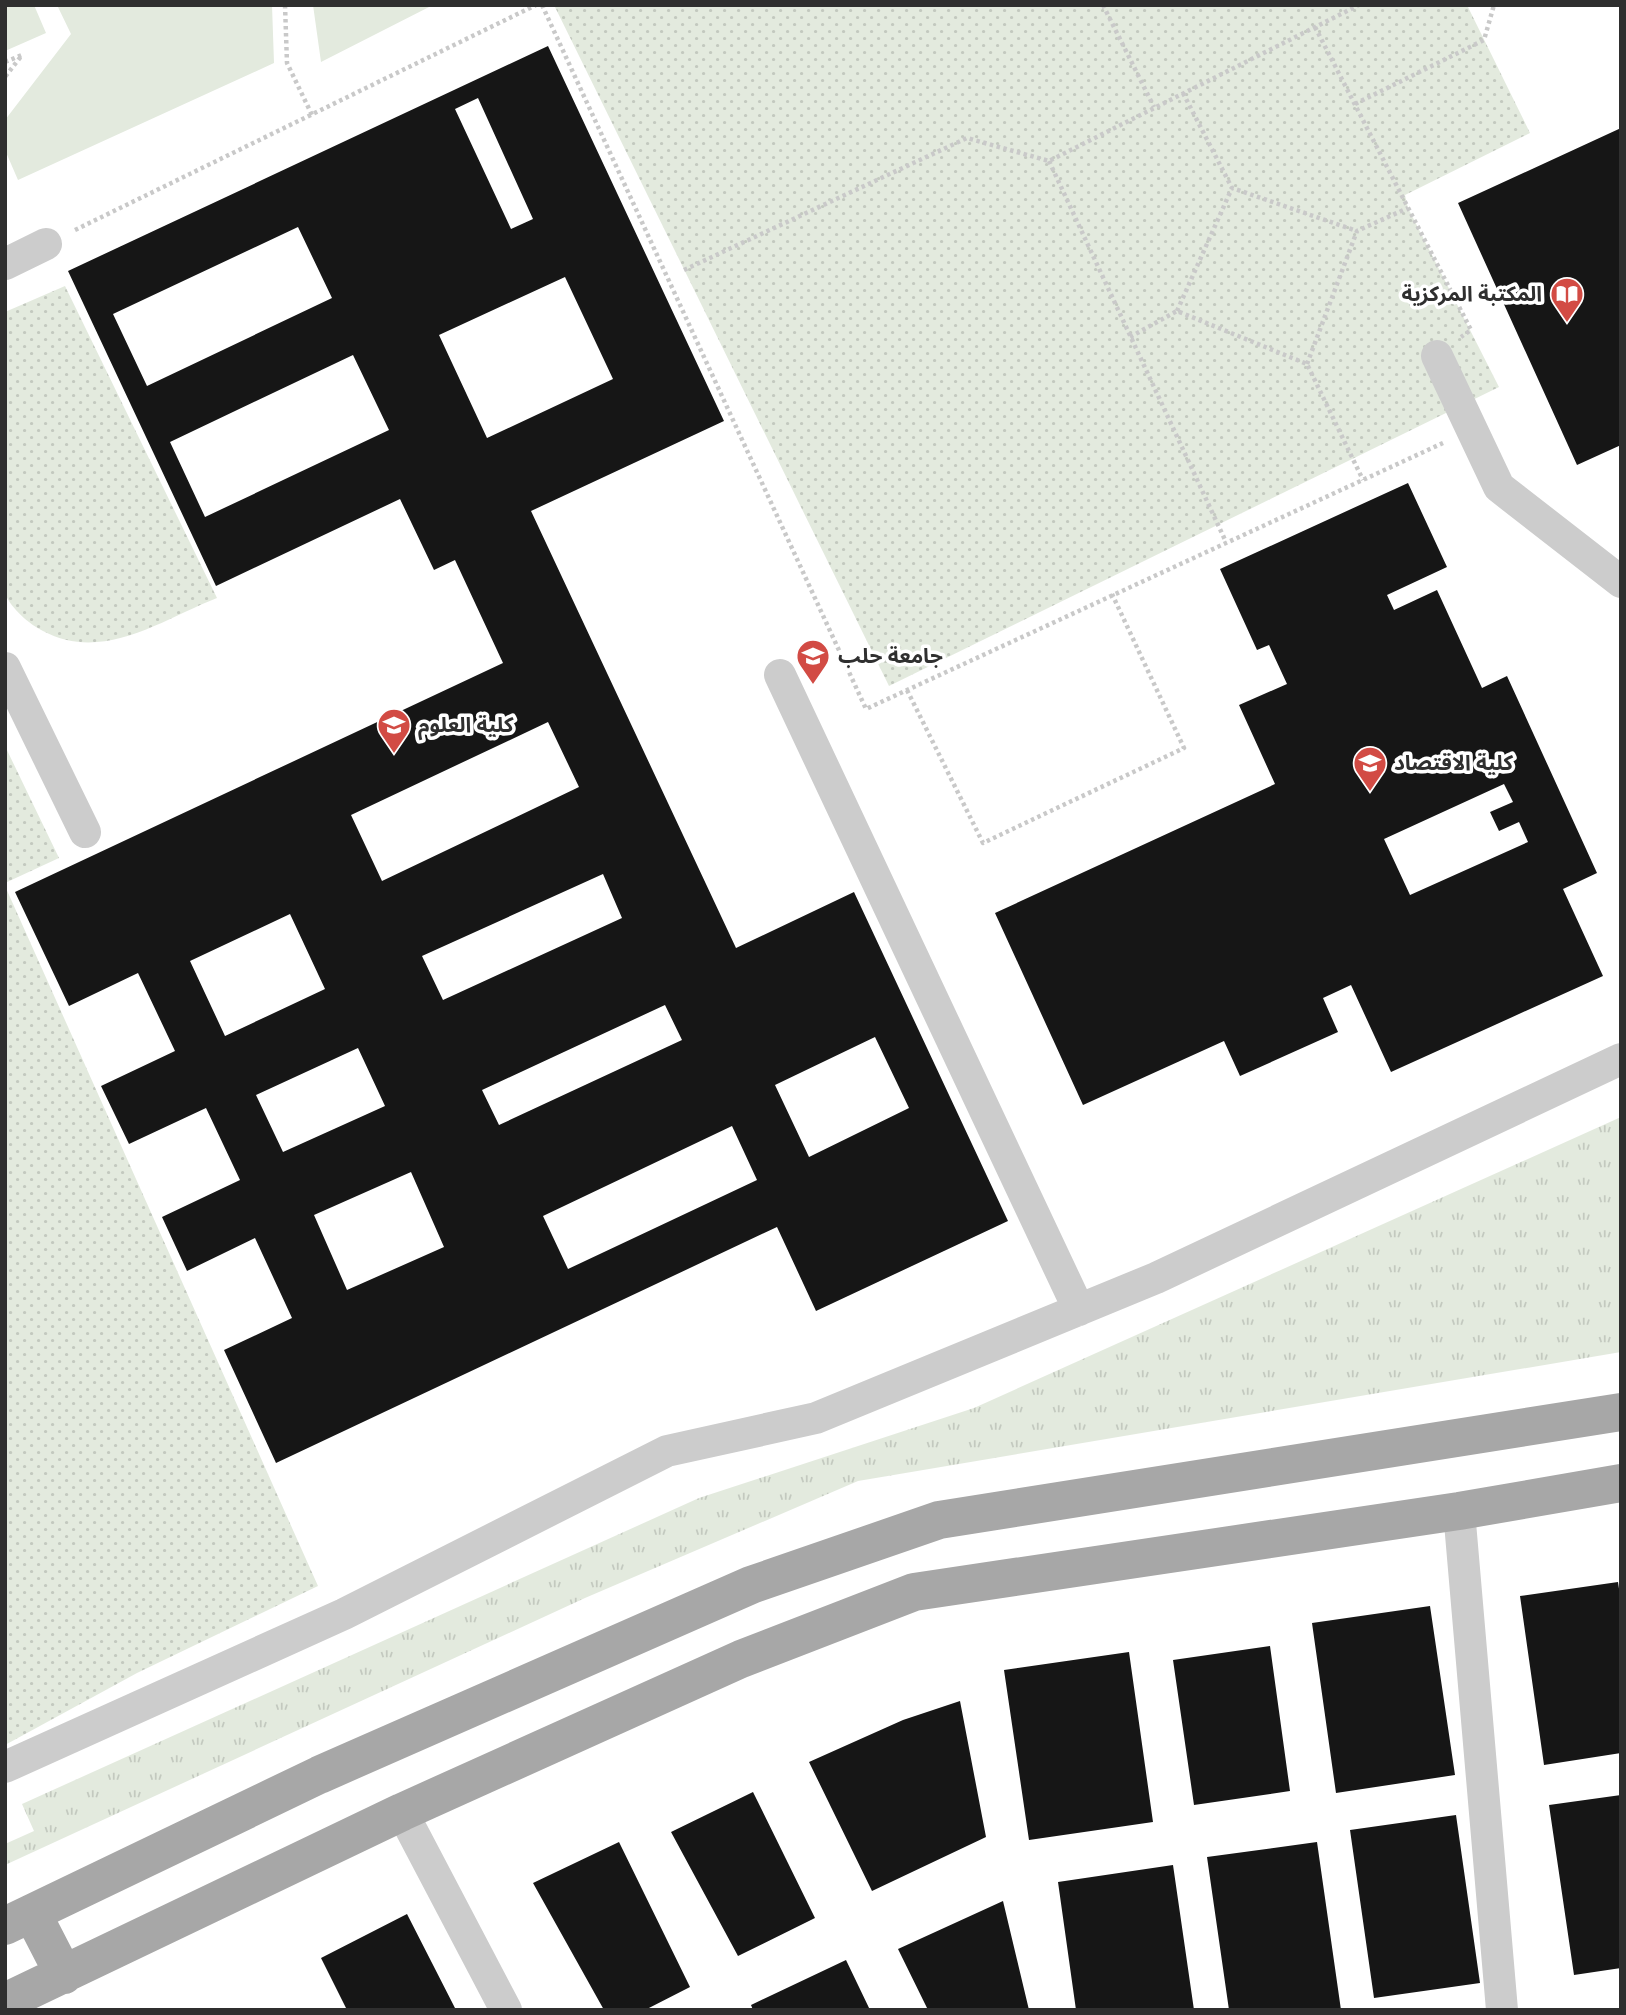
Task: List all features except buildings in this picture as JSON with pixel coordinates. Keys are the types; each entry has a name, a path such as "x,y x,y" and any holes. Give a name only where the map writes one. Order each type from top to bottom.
{"main road":[{"path":"64,1975 19,1919 319,1775 751,1585 939,1520 1621,1412"},
{"path":"5,2002 402,1812 741,1659 914,1592 1459,1511 1621,1483"}],"street":[{"path":"5,264 46,244"},
{"path":"1437,356 1499,487 1621,582"},
{"path":"5,668 85,832"},
{"path":"780,675 1079,1310"},
{"path":"5,1767 344,1614 667,1451 816,1418 1079,1310 1156,1278 1621,1059"},
{"path":"1459,1511 1502,2010"},
{"path":"402,1812 506,2010"}],"path":[{"path":"285,5 287,63 312,115"},
{"path":"46,244 536,5"},
{"path":"542,5 866,709 1472,430"},
{"path":"1103,5 1154,107"},
{"path":"684,270 967,138 1049,161 1359,5"},
{"path":"1354,104 1484,40 1494,5"},
{"path":"1315,27 1471,330 1437,356"},
{"path":"5,62 22,55 5,77"},
{"path":"1183,93 1232,188 1357,231 1408,208"},
{"path":"1049,161 1226,542"},
{"path":"1130,337 1177,311 1232,188"},
{"path":"1307,364 1357,231"},
{"path":"1177,311 1307,364 1363,480"},
{"path":"907,690 983,844 1184,748 1112,594"}],"green space":[{"path":"5,5 34,5 46,33 5,51"},
{"path":"57,5 272,5 274,63 18,180 5,150 5,120 71,34"},
{"path":"313,5 433,5 321,62"},
{"path":"554,5 1467,5 1530,133 1405,195 1408,208 1499,387 889,686"},
{"path":"65,286 217,598 153,627 110,640 65,640 43,631 21,616 5,594 5,312"},
{"path":"5,746 59,858 5,883"},
{"path":"5,886 318,1586 137,1673 5,1745"},
{"path":"1621,1117 1621,1352 858,1481 585,1598 5,1865 5,1844 34,1831 22,1804 699,1498 974,1408"}],"place":[{"name":"المكتبة المركزية","path":"1567,324"},
{"name":"جامعة حلب","path":"813,686"},
{"name":"كلية العلوم","path":"394,755"},
{"name":"كلية الاقتصاد","path":"1370,793"}]}
